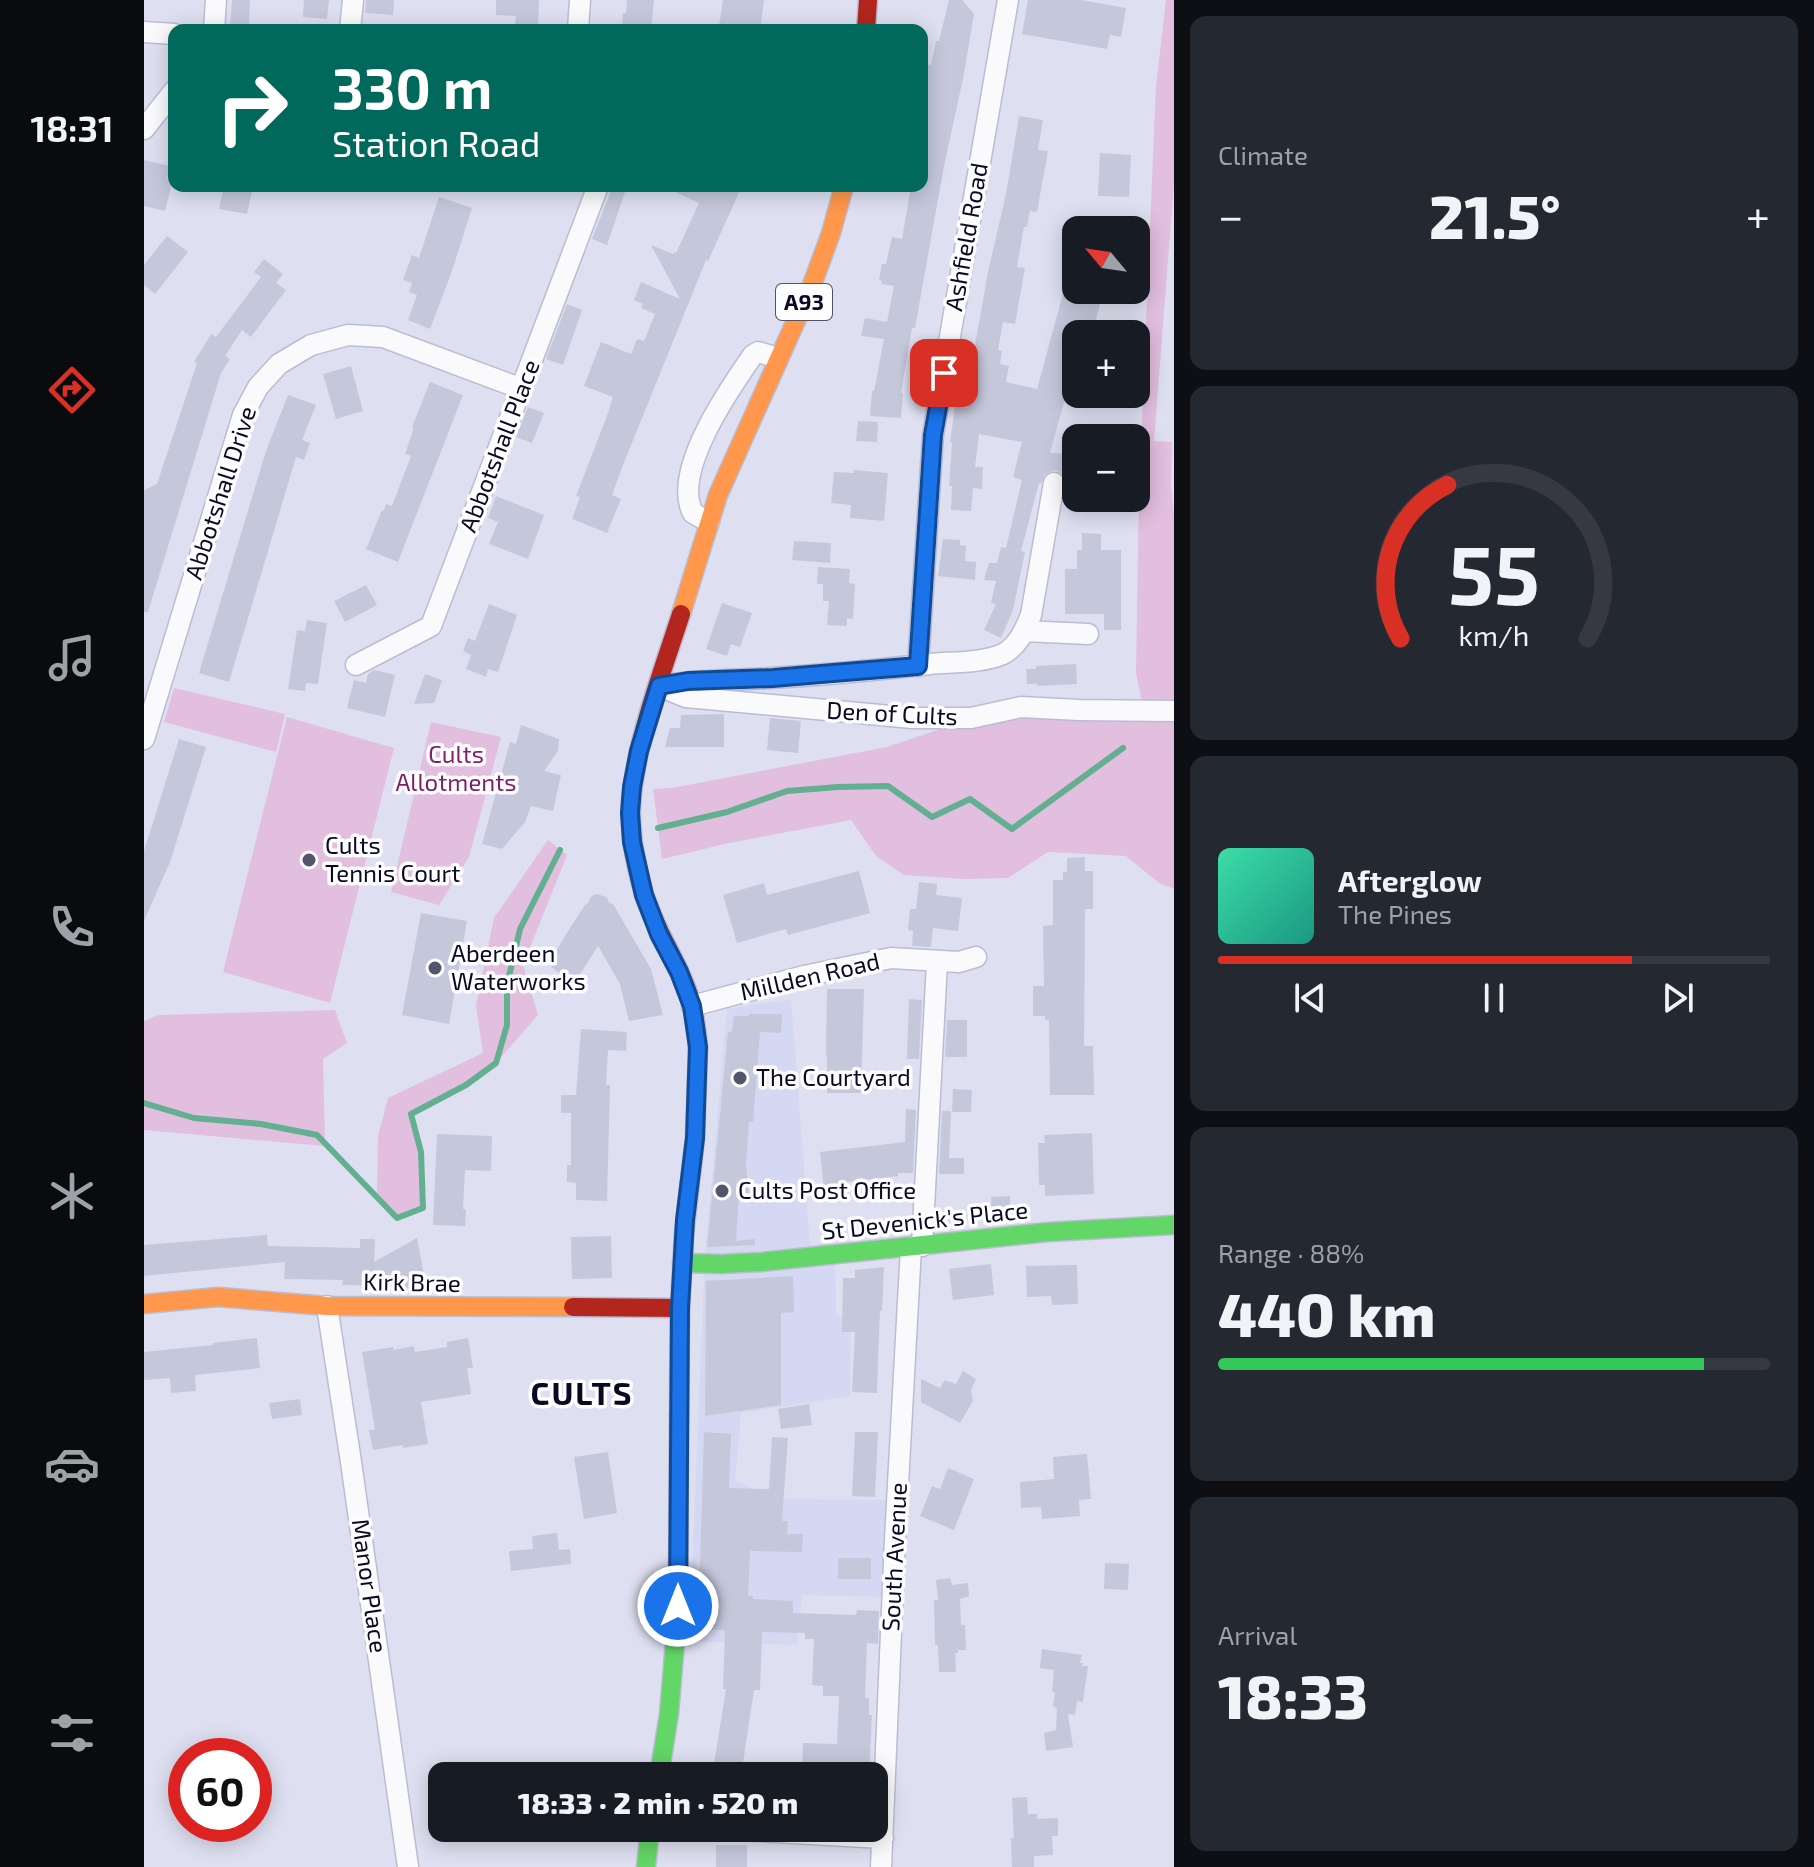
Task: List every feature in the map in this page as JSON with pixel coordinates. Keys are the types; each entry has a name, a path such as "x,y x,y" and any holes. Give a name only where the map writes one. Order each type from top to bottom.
{"main road":[{"path":"866,24 868,0"},
{"name":"A93","path":"661,1762 669,1714 678,1606 680,1308 695,1138 698,1047 692,1006 644,895 632,842 632,787 642,738 722,485 812,285 842,192"},
{"name":"St Devenick's Place","path":"682,1263 704,1265 772,1260 996,1237 1174,1225"},
{"name":"Kirk Brae","path":"144,1304 218,1297 327,1306 680,1308"},
{"path":"646,1867 649,1842"}],"street":[{"path":"214,24 216,0"},
{"path":"351,24 353,0"},
{"path":"578,24 580,0"},
{"name":"Ashfield Road","path":"918,666 933,435 1008,0"},
{"path":"144,32 168,34"},
{"path":"144,129 168,99"},
{"name":"Abbotshall Place","path":"356,665 431,626 596,192"},
{"name":"Abbotshall Drive","path":"144,739 243,415 258,387 279,364 311,345 348,335 383,337 522,389"},
{"path":"709,522 693,513 688,497 696,455 719,404 753,355 758,352 778,358"},
{"path":"659,686 688,681 773,678 918,666 984,659 1002,654 1015,646 1031,615 1054,483"},
{"path":"1024,631 1088,634"},
{"name":"Den of Cults","path":"659,686 686,697 912,718 971,718 1021,707 1174,711"},
{"name":"Millden Road","path":"692,1006 804,976 891,958 959,962 976,957"},
{"name":"South Avenue","path":"886,1762 895,1539 937,962"},
{"name":"Manor Place","path":"327,1306 408,1867"},
{"name":"South Avenue","path":"881,1867 883,1842"}],"shaded area":[{"path":"791,999 810,1245 835,1243 836,1314 851,1322 850,1396 741,1413 735,1481 779,1499 888,1500 885,1597 802,1595 797,1645 689,1641 705,1255 727,1009"}],"green space":[{"path":"1166,0 1174,0 1174,183 1154,441 1172,442 1174,889 1159,883 1126,856 1048,852 1008,878 904,875 876,856 851,820 662,859 653,789 887,747 946,727 1025,714 1146,720 1136,673 1139,512 1150,512 1150,424 1142,424 1142,408 1150,408 1150,320 1146,320 1147,304 1150,304 1156,86"},
{"path":"174,688 285,714 276,752 164,722"},
{"name":"Cults Tennis Court","path":"287,717 394,748 330,1003 223,972"},
{"name":"Cults Allotments","path":"431,722 501,737 469,857 439,905 391,892"},
{"path":"548,840 567,855 523,965 538,1015 496,1063 466,1085 411,1114 421,1152 423,1208 397,1218 377,1199 378,1136 388,1098 483,1053 476,1005 494,918"},
{"path":"335,1010 347,1043 323,1059 325,1146 144,1130 144,1021 159,1015"}],"building":[{"path":"232,0 250,0 249,24 230,24"},
{"path":"304,0 329,0 327,19 303,17"},
{"path":"366,0 394,0 393,15 365,13"},
{"path":"496,0 539,0 538,24 515,24 516,16 496,15"},
{"path":"627,0 654,0 652,24 622,24 623,13 626,13"},
{"path":"723,0 764,0 761,24 719,24"},
{"path":"949,0 962,0 974,14 915,328 912,328 901,393 901,418 870,416 872,391 884,339 861,336 865,318 887,322 894,286 881,284 882,264 886,264 892,237 902,239 910,192 928,192 928,64 931,65 936,41 939,41"},
{"path":"1028,0 1081,0 1126,8 1121,37 1110,35 1107,49 1022,34"},
{"path":"1019,116 1043,120 1038,150 1048,151 1037,212 1030,211 1027,227 1024,227 1017,267 1025,268 1015,324 1003,322 998,350 1002,351 1000,364 1009,366 1006,382 1037,389 1062,297 1062,304 1100,304 1096,320 1062,320 1062,408 1050,453 1062,453 1062,474 1055,470 1045,474 1039,483 1021,551 1025,552 1013,610 1001,638 984,630 996,604 991,603 996,581 984,580 989,563 997,563 1001,547 1006,548 1022,480 1013,477 1022,442 979,434 975,467 983,467 982,489 973,488 971,511 951,510 952,486 949,486 955,406 967,408 988,272 1006,194"},
{"path":"1100,153 1131,155 1129,197 1098,196"},
{"path":"144,160 168,166 170,192 165,211 144,206"},
{"path":"223,192 252,192 247,214 219,209"},
{"path":"611,192 625,192 607,245 592,239"},
{"path":"675,192 739,192 706,260 623,465 612,495 621,499 607,533 572,519 580,497 576,496 613,397 584,386 601,342 631,354 637,339 644,341 655,314 641,308 643,304 634,300 641,282 680,299 651,245 676,253 699,203"},
{"path":"439,197 472,208 430,329 408,320 417,295 409,292 412,283 403,280 412,255 419,258"},
{"path":"167,236 188,252 155,294 144,285 144,265"},
{"path":"264,259 283,274 276,283 286,290 251,337 242,330 225,356 230,359 221,373 148,612 144,612 144,490 157,484 197,363 194,362 211,334 216,337 261,277 254,272"},
{"path":"567,304 582,310 563,365 546,359"},
{"path":"351,366 363,411 336,419 323,374"},
{"path":"430,382 463,395 398,562 366,549 382,510 386,504 392,506 411,456 405,454 412,427"},
{"path":"288,395 316,405 302,440 310,443 304,460 296,457 229,682 199,673 266,451"},
{"path":"528,407 544,413 532,443 516,437"},
{"path":"858,421 878,422 877,442 856,441"},
{"path":"854,470 888,473 884,521 850,518 851,505 831,503 834,472 854,473"},
{"path":"496,496 544,515 528,559 489,544 498,522 488,518"},
{"path":"1082,533 1101,534 1101,550 1121,550 1121,630 1104,630 1104,614 1065,614 1065,569 1077,569 1077,550 1082,550"},
{"path":"943,539 960,540 960,545 966,546 965,561 976,562 975,580 938,576"},
{"path":"794,541 831,543 830,563 792,560"},
{"path":"818,567 850,569 849,583 855,584 853,619 847,618 847,626 827,625 829,601 823,601 823,584 817,584"},
{"path":"366,585 377,605 345,622 334,601"},
{"path":"722,603 752,613 740,647 731,644 727,656 706,649"},
{"path":"489,604 517,615 498,672 488,669 486,677 466,669 471,655 463,651 468,638 475,641"},
{"path":"307,620 327,623 318,684 306,683 305,691 288,689 297,630 305,631"},
{"path":"1076,664 1077,684 1027,684 1026,669"},
{"path":"374,670 395,675 385,717 347,708 354,680 366,683 368,674"},
{"path":"425,674 442,680 434,703 414,704"},
{"path":"724,714 724,747 665,747 670,728 680,728 681,715"},
{"path":"770,718 801,721 798,753 767,750"},
{"path":"521,725 559,739 558,751 544,771 561,775 553,811 531,806 525,822 502,849 482,844 510,742 516,744"},
{"path":"179,739 206,747 170,862 144,921 144,851"},
{"path":"1085,857 1085,871 1093,871 1093,909 1085,909 1084,1046 1093,1046 1094,1095 1050,1095 1049,1020 1045,1020 1045,1016 1033,1016 1033,986 1044,986 1043,926 1053,925 1053,880 1063,880 1063,872 1067,872 1067,858"},
{"path":"859,871 870,913 788,935 786,929 737,943 723,895 764,883 767,895"},
{"path":"919,882 937,884 936,895 962,898 958,931 933,928 931,947 912,946 913,931 908,930 910,909 916,909"},
{"path":"596,894 607,897 613,904 651,969 663,1015 629,1021 620,984 598,946 575,982 563,982 561,974 551,967 568,931"},
{"name":"Aberdeen Waterworks","path":"421,913 467,921 449,1024 402,1015"},
{"path":"827,989 864,989 861,1093 827,1093"},
{"path":"909,999 922,1000 919,1059 907,1059"},
{"path":"782,1014 781,1033 760,1032 753,1122 749,1122 746,1163 749,1194 739,1195 736,1241 755,1239 755,1245 707,1247 728,1032 732,1032 734,1016"},
{"path":"947,1020 967,1020 967,1057 945,1057"},
{"path":"581,1029 627,1032 626,1051 608,1050 607,1201 576,1200 576,1183 567,1182 567,1165 571,1165 571,1113 561,1113 561,1095 576,1095"},
{"path":"953,1089 972,1090 971,1112 952,1112"},
{"path":"906,1109 916,1110 913,1173 839,1183 839,1187 824,1189 820,1152 905,1142"},
{"path":"942,1111 951,1111 949,1158 964,1158 964,1174 939,1174"},
{"path":"1092,1133 1094,1194 1045,1196 1045,1185 1039,1185 1038,1143 1045,1143 1044,1135"},
{"path":"437,1134 492,1136 491,1171 465,1170 465,1226 433,1225"},
{"path":"1010,1196 1011,1216 992,1217 991,1197"},
{"path":"267,1235 268,1246 360,1248 360,1239 375,1239 374,1262 417,1238 427,1290 342,1285 343,1280 284,1279 285,1262 144,1276 144,1245"},
{"path":"611,1236 612,1278 572,1279 571,1237"},
{"path":"991,1264 994,1295 953,1300 949,1269"},
{"path":"1077,1265 1078,1304 1052,1305 1051,1296 1027,1297 1026,1266"},
{"path":"884,1267 877,1393 852,1392 855,1332 842,1332 843,1278 855,1278 855,1270"},
{"path":"793,1276 794,1312 781,1313 781,1405 705,1416 706,1281"},
{"path":"257,1338 260,1368 195,1375 196,1391 171,1393 170,1378 144,1380 144,1352"},
{"path":"468,1338 473,1368 467,1368 471,1394 421,1402 428,1444 373,1450 369,1430 375,1430 362,1352 414,1346 415,1352 447,1347 447,1342"},
{"path":"963,1371 976,1379 971,1390 973,1401 960,1423 921,1402 921,1379 940,1388 945,1380 956,1384"},
{"path":"300,1399 302,1415 272,1419 269,1403"},
{"path":"809,1404 812,1425 781,1429 778,1409"},
{"path":"704,1432 731,1434 729,1488 769,1489 772,1437 788,1438 782,1521 788,1521 787,1534 803,1534 802,1552 750,1551 748,1596 753,1596 753,1599 793,1601 793,1613 856,1615 857,1610 879,1611 878,1644 867,1643 865,1698 869,1698 869,1715 872,1715 870,1762 802,1762 803,1743 837,1744 839,1696 823,1696 823,1686 812,1685 814,1639 805,1639 805,1633 762,1632 760,1690 754,1690 743,1762 714,1762 726,1689 723,1689 725,1630 698,1629"},
{"path":"855,1432 878,1432 875,1497 852,1496"},
{"path":"608,1452 617,1513 584,1519 574,1457"},
{"path":"1087,1454 1091,1499 1079,1500 1080,1516 1042,1519 1041,1507 1021,1508 1020,1482 1054,1479 1053,1457"},
{"path":"948,1468 974,1479 954,1530 920,1516 932,1486 940,1489"},
{"path":"557,1533 559,1550 570,1549 571,1564 511,1571 509,1551 533,1549 532,1536"},
{"path":"838,1558 871,1558 871,1579 838,1579"},
{"path":"1105,1563 1129,1564 1128,1590 1104,1589"},
{"path":"950,1578 952,1585 968,1583 969,1596 960,1599 966,1650 955,1653 956,1672 939,1672 938,1645 935,1645 936,1580"},
{"path":"1042,1649 1082,1655 1080,1663 1088,1666 1083,1702 1077,1701 1075,1715 1068,1714 1073,1747 1046,1751 1044,1733 1056,1730 1057,1709 1053,1706 1054,1670 1040,1668"},
{"path":"1027,1797 1028,1814 1037,1814 1037,1819 1058,1818 1058,1836 1052,1836 1053,1855 1034,1856 1034,1867 1012,1867 1012,1798"},
{"path":"716,1845 747,1845 747,1867 716,1867"}],"waterway":[{"path":"658,828 727,812 787,791 888,786 932,817 970,799 1012,829 1123,748"},
{"path":"144,1103 194,1118 261,1124 317,1135 397,1218 423,1208 421,1152 411,1114 466,1085 496,1063 507,1025 507,985 520,929 560,850"}],"traffic: fast":[{"path":"682,1263 761,1262 1048,1232 1174,1225"},
{"path":"661,1762 669,1714 678,1606 679,1415"},
{"path":"646,1867 649,1842"}],"traffic: slow":[{"path":"681,614 718,495 812,285 842,192"},
{"path":"679,1415 680,1308 684,1234 695,1138 698,1048"},
{"path":"144,1304 218,1297 327,1306 573,1307"}],"traffic: jam":[{"path":"866,24 868,0"},
{"path":"681,614 641,742 631,798 631,826 644,894 688,992 698,1048"},
{"path":"573,1307 680,1308"}],"place":[{"name":"Cults Tennis Court","path":"309,860"},
{"name":"Aberdeen Waterworks","path":"435,968"},
{"name":"The Courtyard","path":"740,1078"},
{"name":"Cults Post Office","path":"722,1191"}],"district":[{"name":"CULTS","path":"582,1394"}],"route":[{"path":"678,1606 680,1308 685,1220 695,1138 698,1047 692,1006 659,934 636,865 630,813 639,751 659,686 688,681 773,678 918,666 933,435 944,373"}]}
